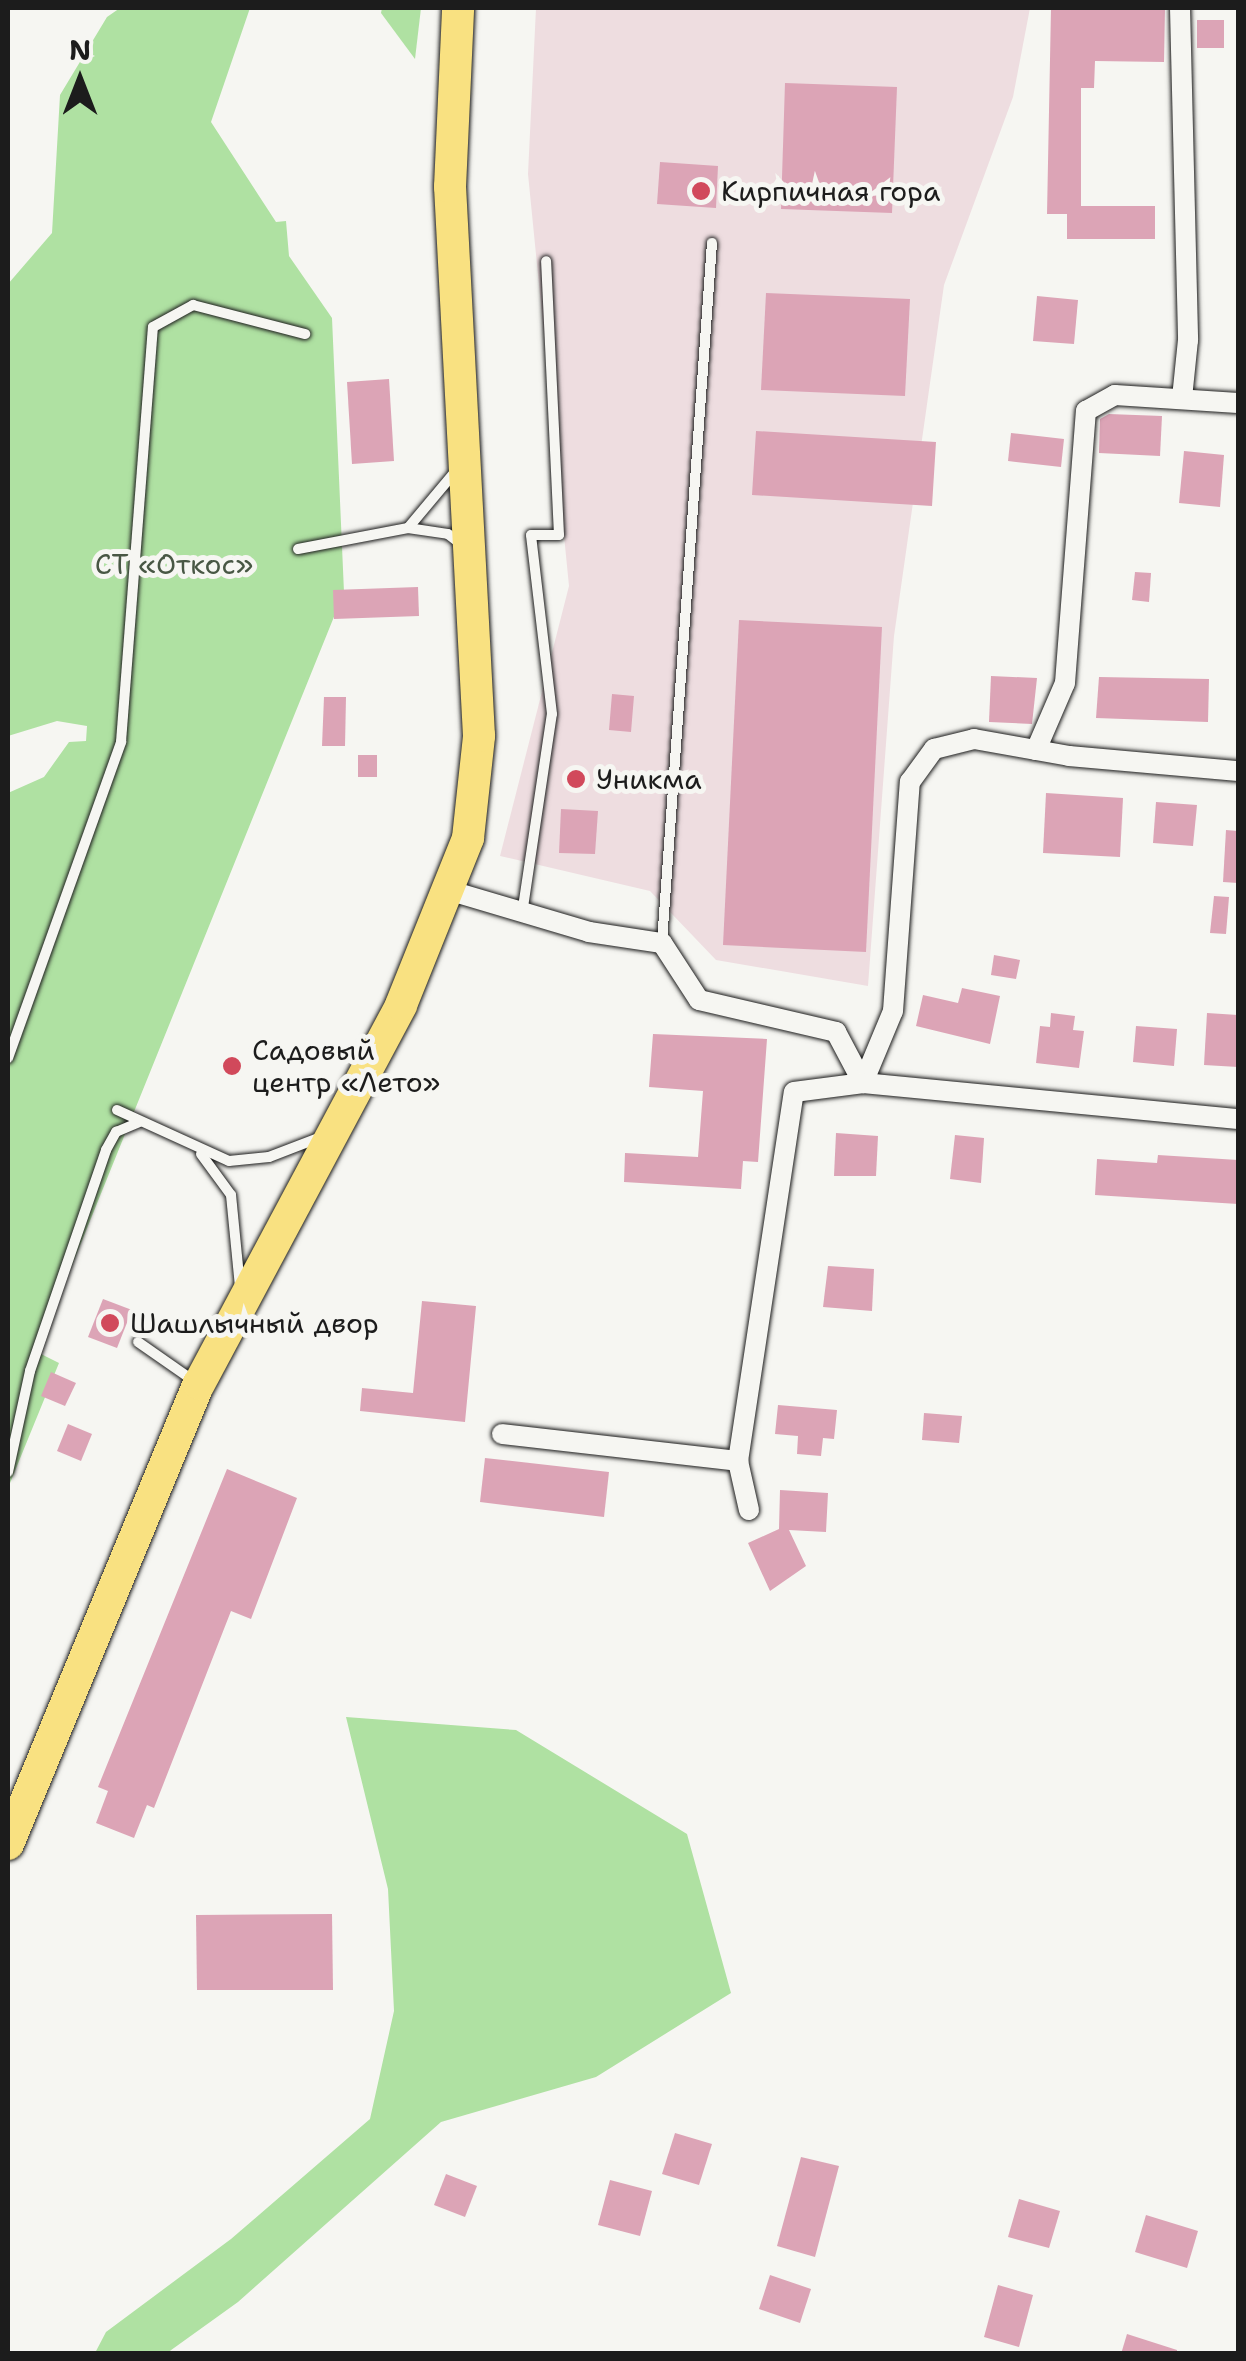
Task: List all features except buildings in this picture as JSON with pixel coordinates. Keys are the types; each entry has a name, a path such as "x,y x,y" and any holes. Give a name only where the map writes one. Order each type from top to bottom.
{"main road":[{"path":"8,1844 199,1384 401,1005 451,890 477,784 473,556 450,187 458,8"}],"street":[{"path":"1180,8 1188,340 1182,398"},
{"path":"1036,750 1065,683 1086,411 1115,394 1238,403"},
{"path":"863,1082 893,1010 910,782 917,764 955,740 1238,770"},
{"path":"451,890 521,916 662,943 699,1000 836,1032 863,1082"},
{"path":"749,1510 738,1461 794,1092 863,1082 1238,1119"},
{"path":"502,1434 738,1461"}],"lane":[{"path":"662,943 712,243"},
{"path":"521,916 552,714 530,535 559,535 546,261"},
{"path":"8,1058 121,742 153,327 193,305 305,334"},
{"path":"408,528 432,507 466,452"},
{"path":"298,550 408,528 448,534 473,556"},
{"path":"117,1110 201,1153 248,1161 329,1134"},
{"path":"8,1472 30,1371 106,1150 116,1132 139,1122"},
{"path":"201,1153 231,1196 241,1302"},
{"path":"138,1342 199,1384"}],"shaded area":[{"path":"536,8 1030,8 1013,97 944,285 894,636 868,986 716,960 650,891 500,856 569,586 528,174"}],"green space":[{"name":"СТ «Откос»","path":"120,8 250,8 211,122 276,222 286,221 289,256 332,318 344,592 37,1352 59,1363 8,1488 8,793 44,777 69,742 86,741 87,726 57,721 8,736 8,284 52,233 60,95 107,17"},
{"path":"382,8 421,8 415,59 381,13"},
{"path":"346,1717 516,1730 687,1834 731,1993 596,2077 441,2122 238,2302 167,2353 95,2353 106,2332 231,2239 370,2119 394,2011 388,1889"}],"place":[{"name":"Кирпичная гора","path":"701,191"},
{"name":"Уникма","path":"576,779"},
{"name":"Садовый центр «Лето»","path":"232,1066"},
{"name":"Шашлычный двор","path":"110,1323"}]}
